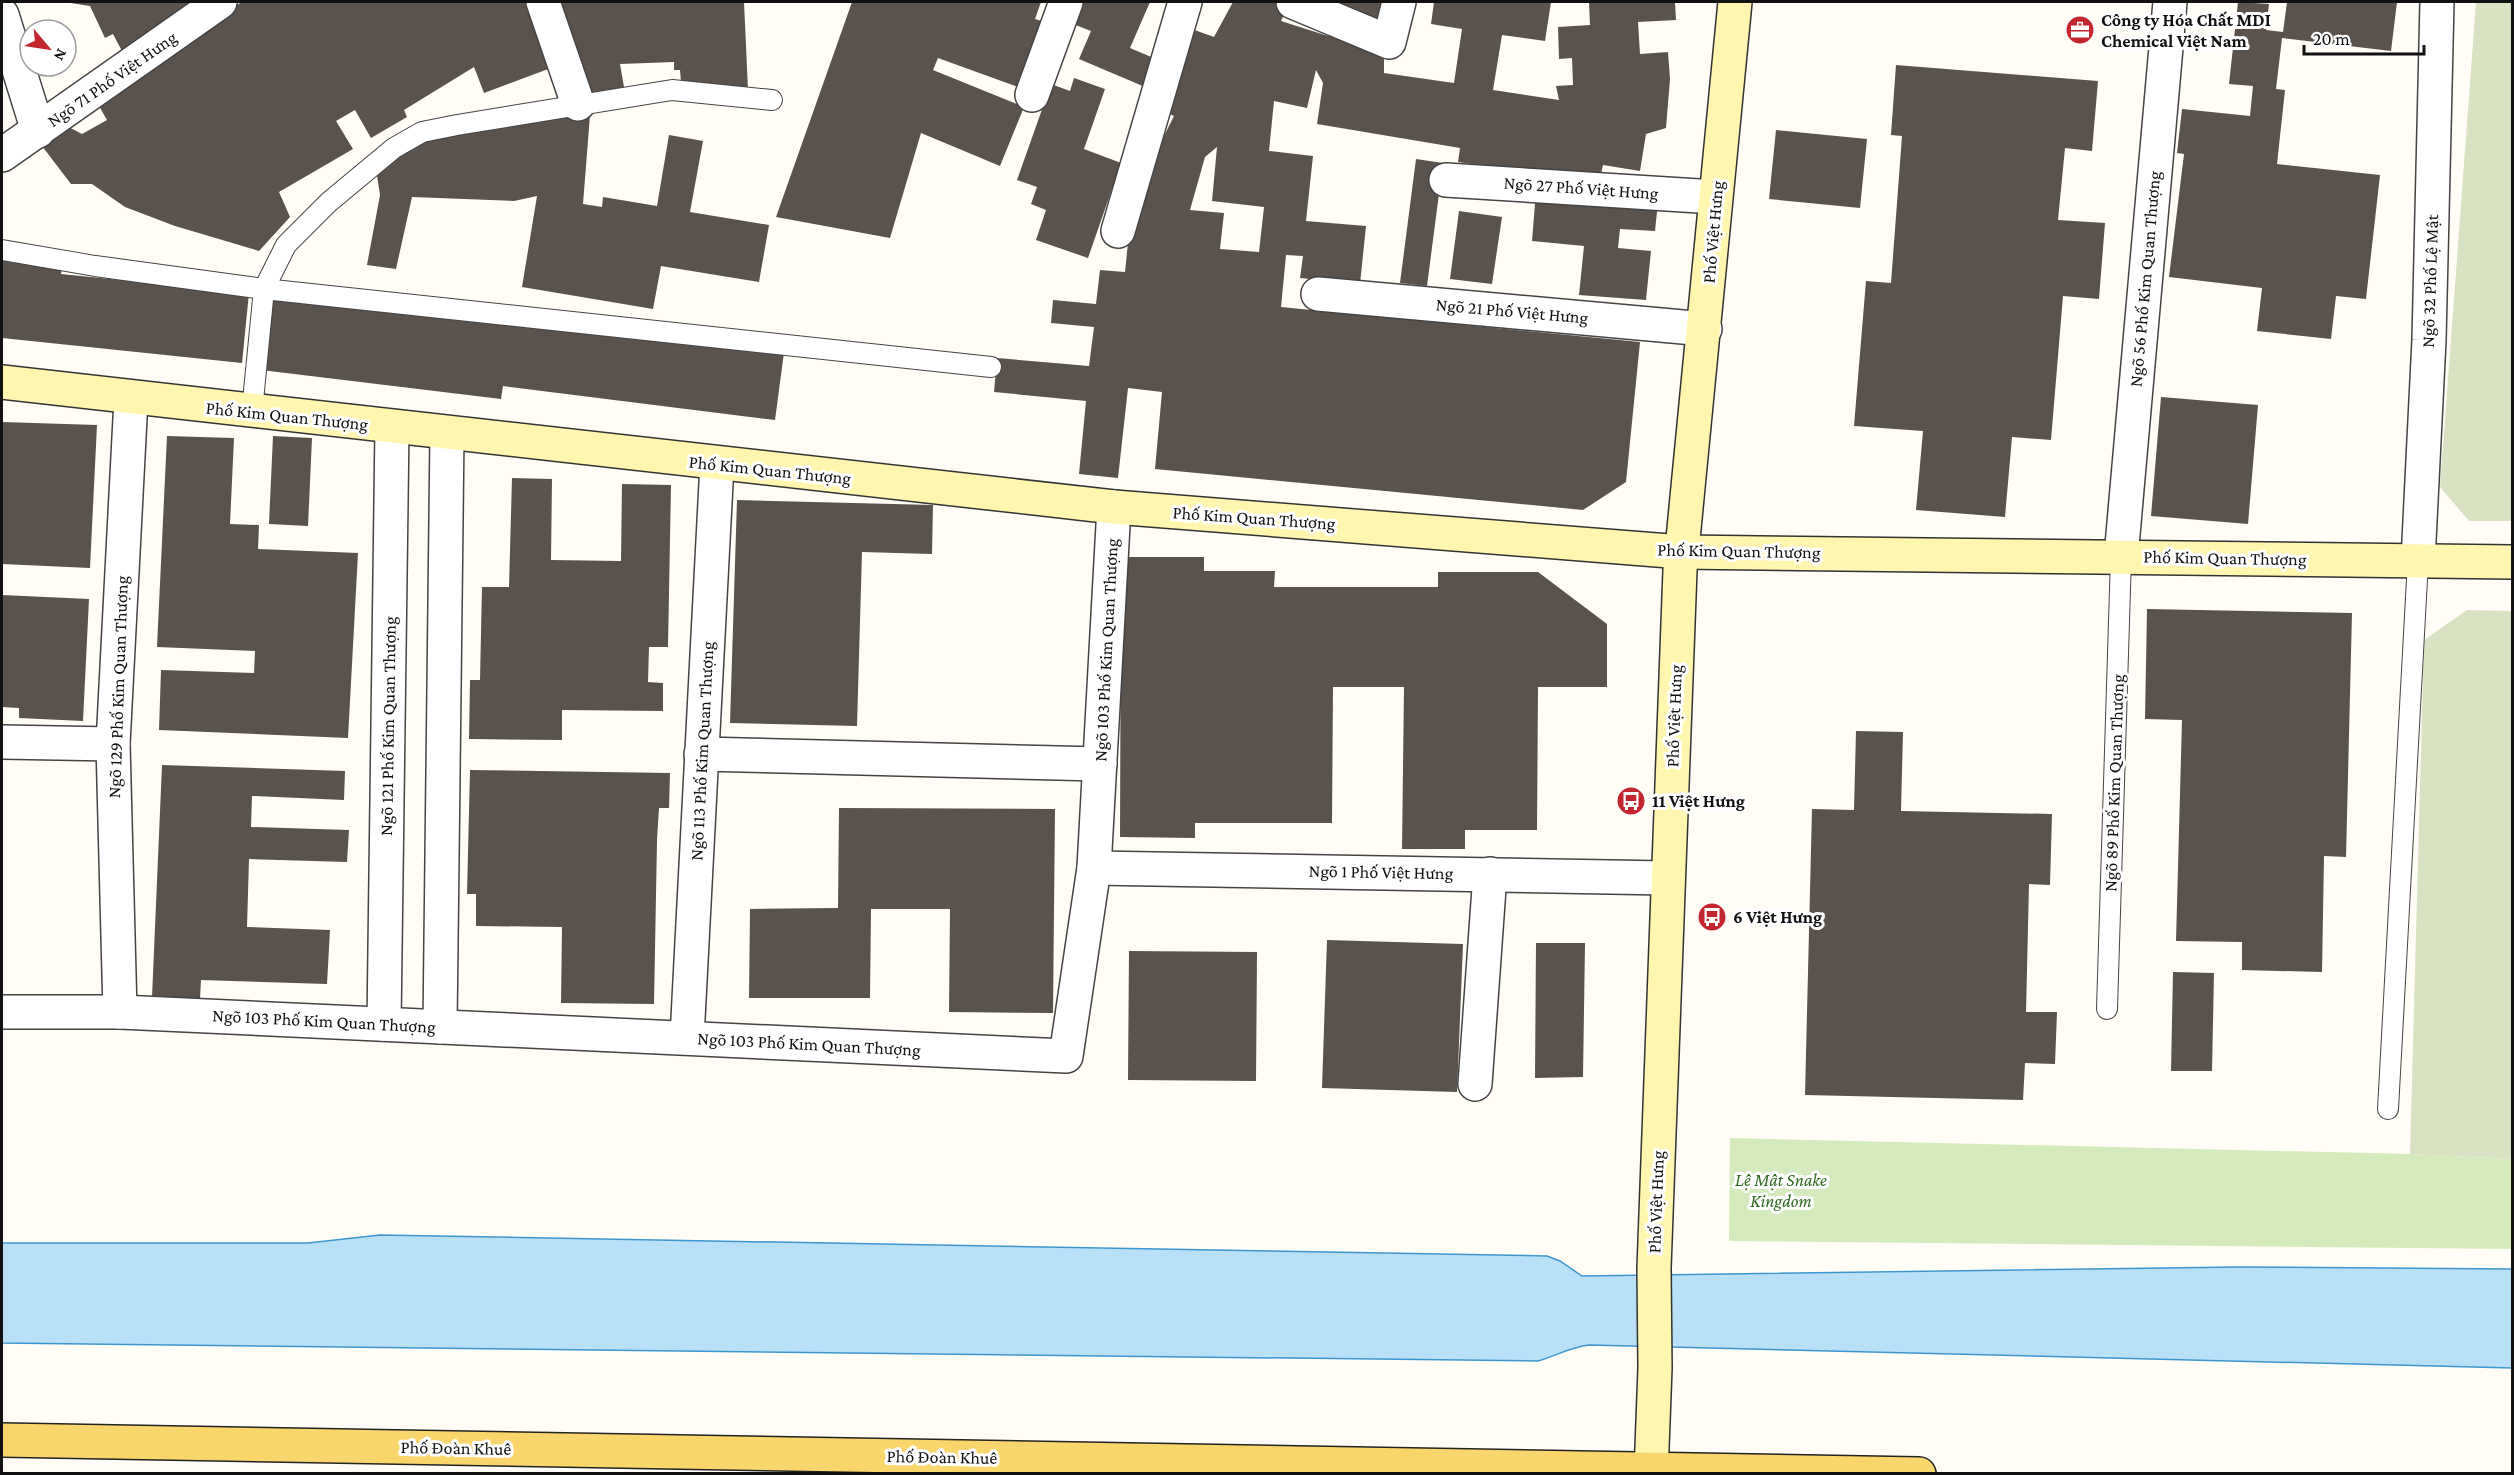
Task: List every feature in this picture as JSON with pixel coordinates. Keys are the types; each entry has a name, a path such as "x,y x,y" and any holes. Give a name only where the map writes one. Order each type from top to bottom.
{"main road":[{"name":"Phố Đoàn Khuê","path":"2,1440 1651,1471 1919,1473"}],"street":[{"name":"Ngõ 71 Phố Việt Hưng","path":"2,155 220,2"},
{"path":"543,2 578,104"},
{"path":"1032,95 1066,2"},
{"path":"1118,231 1185,2"},
{"path":"1293,2 1389,42 1400,2"},
{"name":"Phố Việt Hưng","path":"1651,1471 1655,1368 1654,1268 1667,878 1682,552 1735,2"},
{"name":"Ngõ 56 Phố Kim Quan Thượng","path":"2121,557 2170,2"},
{"name":"Ngõ 32 Phố Lệ Mật","path":"2418,561 2428,340 2437,2"},
{"path":"2,15 38,131"},
{"name":"Ngõ 27 Phố Việt Hưng","path":"1446,180 1715,196"},
{"name":"Ngõ 21 Phố Việt Hưng","path":"1318,294 1705,329"},
{"name":"Phố Kim Quan Thượng","path":"2,382 131,399 1114,507 1682,552 2512,562"},
{"name":"Ngõ 129 Phố Kim Quan Thượng","path":"120,1012 112,744 131,399"},
{"name":"Ngõ 121 Phố Kim Quan Thượng","path":"384,1024 392,428"},
{"path":"440,1027 447,434"},
{"name":"Ngõ 113 Phố Kim Quan Thượng","path":"687,1038 717,464"},
{"name":"Ngõ 103 Phố Kim Quan Thượng","path":"2,1012 120,1012 1066,1056 1094,868 1114,507"},
{"path":"2,742 112,744"},
{"path":"701,754 1100,764"},
{"name":"Ngõ 1 Phố Việt Hưng","path":"1094,868 1667,878"},
{"path":"1475,1084 1490,874"}],"lane":[{"path":"252,411 264,289 286,245 329,202 394,148 422,132 672,90 772,100"},
{"path":"2,250 95,266 264,289 991,367"},
{"name":"Ngõ 89 Phố Kim Quan Thượng","path":"2107,1008 2121,557"},
{"path":"2388,1108 2418,561"}],"green space":[{"path":"2476,2 2512,2 2512,521 2469,521 2440,487"},
{"path":"2467,610 2512,611 2512,1159 2410,1154 2424,640"},
{"name":"Lệ Mật Snake Kingdom","path":"1730,1138 2410,1154 2512,1159 2512,1249 1729,1241"}],"water":[{"path":"380,1235 1547,1256 1560,1261 1582,1276 2237,1267 2512,1269 2512,1368 1589,1345 1538,1361 2,1343 2,1243 308,1243"}],"building":[{"path":"64,2 208,2 123,53 113,34 105,38 90,6"},
{"path":"242,2 535,2 559,65 484,93 474,67 404,110 407,117 371,138 355,110 336,121 353,149 279,192 290,217 259,251 175,226 125,207 92,184 71,184 42,146 67,126 82,134 107,120 95,99 159,51"},
{"path":"556,2 744,2 748,90 682,94 680,70 674,70 674,62 620,64 624,87 583,96"},
{"path":"852,2 1041,2 1035,19 1048,23 1018,87 938,58 933,70 1024,107 1000,166 921,133 890,238 776,217"},
{"path":"1082,2 1150,2 1130,48 1156,59 1145,87 1079,59 1091,31 1073,24"},
{"path":"1233,2 1277,2 1288,6 1281,21 1328,36 1332,26 1384,48 1384,73 1454,83 1462,29 1431,24 1434,2 1551,2 1545,41 1502,35 1493,90 1559,100 1556,86 1573,85 1572,58 1559,59 1558,27 1590,25 1589,2 1675,2 1676,20 1638,22 1640,54 1668,52 1670,79 1666,128 1646,134 1640,171 1603,165 1599,183 1458,162 1460,148 1317,124 1323,83 1316,70 1307,108 1274,101 1269,151 1313,156 1306,221 1366,226 1360,284 1300,278 1303,256 1286,255 1281,307 1640,342 1626,482 1583,510 1155,469 1162,392 1128,388 1118,478 1079,474 1086,401 994,392 997,358 1089,366 1094,327 1051,323 1053,300 1096,304 1100,270 1125,272 1132,204 1142,205 1161,142 1174,116 1159,109 1189,28 1214,37","holes":["1217,147 1212,201 1264,207 1259,252 1220,249 1224,213 1190,210 1205,157"]},
{"path":"1323,2 1387,2 1378,28"},
{"path":"2238,2 2269,4 2266,30 2283,32 2287,2 2397,2 2391,51 2282,38 2276,89 2285,90 2277,164 2380,175 2366,299 2336,296 2331,339 2257,331 2262,288 2169,277 2184,154 2177,153 2182,109 2250,116 2253,86 2229,84"},
{"path":"1896,65 2098,81 2092,151 2065,148 2058,220 2105,223 2099,299 2063,296 2051,440 2012,437 2005,517 1916,510 1923,431 1854,426 1866,281 1891,283 1902,136 1891,135"},
{"path":"1074,78 1105,89 1084,149 1121,163 1088,258 1036,240 1046,210 1031,204 1037,187 1017,180 1051,84 1070,91"},
{"path":"590,115 583,204 602,207 603,197 657,206 669,135 703,141 690,212 769,225 759,282 661,266 653,309 522,287 537,196 514,201 412,197 396,269 367,265 380,195 376,169 399,141 535,119"},
{"path":"1776,130 1867,139 1860,208 1769,199"},
{"path":"1416,159 1443,163 1427,286 1400,283"},
{"path":"1536,191 1658,202 1655,231 1620,229 1618,248 1651,251 1646,300 1579,295 1584,246 1532,241"},
{"path":"1459,211 1502,217 1492,284 1450,279"},
{"path":"2,255 63,261 61,274 249,293 242,363 2,338"},
{"path":"273,281 785,345 775,420 503,386 501,399 261,370"},
{"path":"2161,397 2258,405 2248,524 2151,516"},
{"path":"2,422 97,425 90,568 2,564"},
{"path":"167,436 234,438 230,524 259,525 258,549 358,553 348,738 159,730 161,670 254,673 255,651 157,647"},
{"path":"273,436 312,438 308,526 269,524"},
{"path":"512,478 552,479 551,560 621,561 622,484 671,485 668,647 649,647 648,682 663,683 663,711 562,710 562,740 469,739 470,680 480,680 482,587 509,587"},
{"path":"737,500 933,505 932,554 862,552 857,726 730,723"},
{"path":"1121,557 1204,557 1204,571 1275,571 1274,587 1438,587 1438,572 1538,572 1607,624 1607,687 1538,687 1537,830 1465,830 1465,849 1402,849 1404,687 1333,687 1332,823 1195,823 1195,838 1120,837"},
{"path":"2,595 89,599 83,721 19,718 19,708 2,707"},
{"path":"2147,609 2352,613 2346,857 2324,856 2322,972 2242,970 2242,942 2176,941 2182,720 2145,719"},
{"path":"1856,731 1903,732 1901,811 2052,814 2050,885 2029,884 2026,1012 2057,1012 2055,1064 2025,1063 2023,1100 1805,1095 1812,809 1854,810"},
{"path":"162,765 345,771 344,800 252,796 251,827 349,830 347,862 249,859 247,927 330,930 327,984 201,980 200,999 152,997"},
{"path":"470,770 670,773 669,808 659,808 654,1004 561,1003 562,927 476,926 476,894 467,894"},
{"path":"839,808 1055,809 1053,1013 949,1012 950,909 871,909 870,998 749,998 750,909 838,908"},
{"path":"1327,940 1463,944 1457,1092 1322,1088"},
{"path":"1536,943 1585,943 1583,1077 1535,1078"},
{"path":"1129,951 1257,952 1256,1081 1128,1080"},
{"path":"2173,972 2214,973 2212,1071 2171,1071"}],"place":[{"name":"Công ty Hóa Chất MDI Chemical Việt Nam","path":"2080,30"},
{"name":"11 Việt Hưng","path":"1631,801"},
{"name":"6 Việt Hưng","path":"1712,917"}]}
